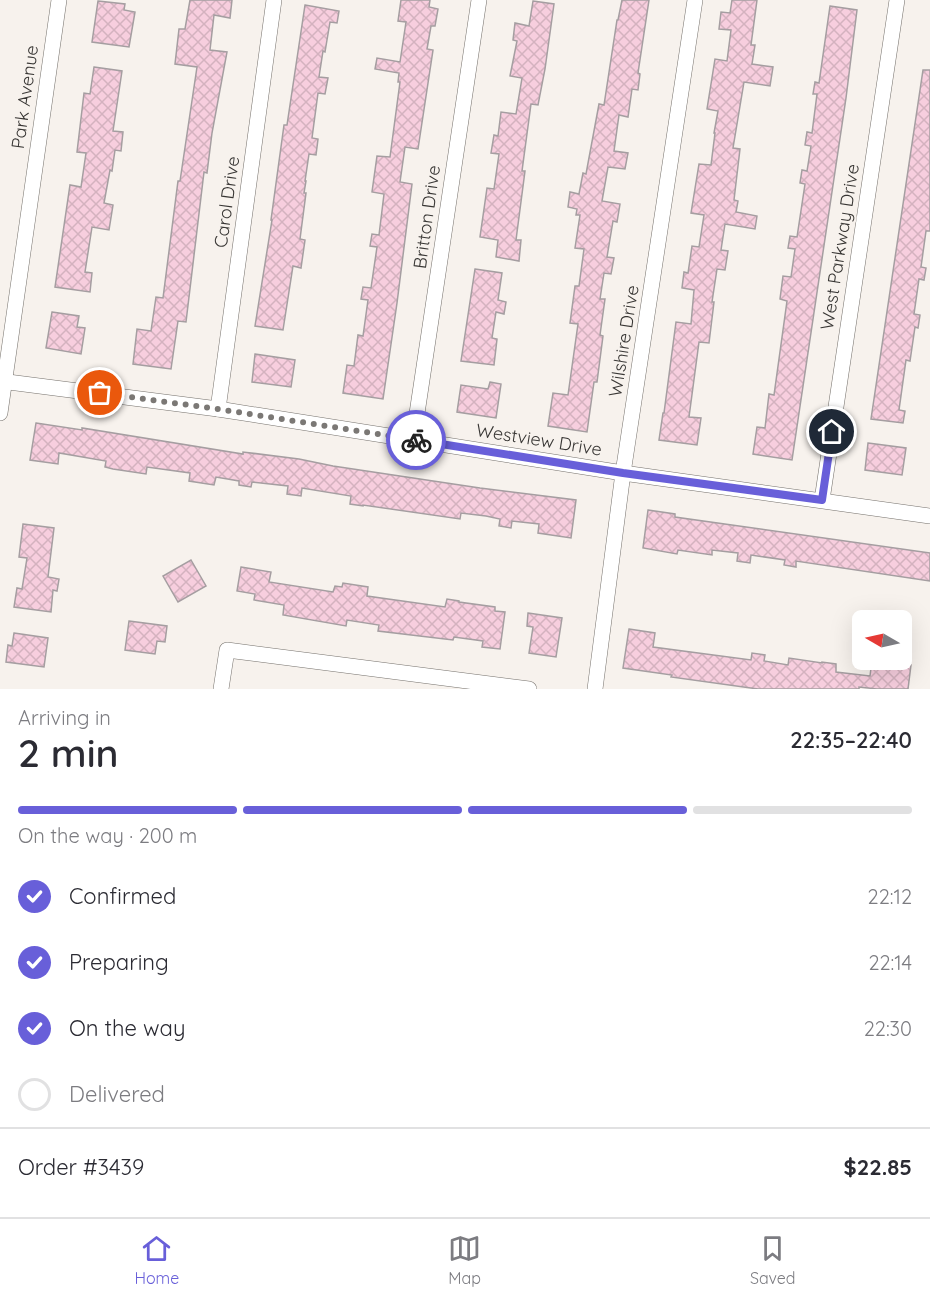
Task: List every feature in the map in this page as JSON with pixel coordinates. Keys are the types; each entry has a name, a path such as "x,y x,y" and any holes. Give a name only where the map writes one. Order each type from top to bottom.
{"street":[{"name":"Park Avenue","path":"0,413 2,381 59,0"},
{"name":"Carol Drive","path":"218,409 274,0"},
{"name":"Britton Drive","path":"413,440 479,0"},
{"name":"Wilshire Drive","path":"596,689 623,473 695,0"},
{"name":"West Parkway Drive","path":"822,500 897,0"},
{"name":"Westview Drive","path":"2,381 218,409 623,473 930,516"},
{"path":"220,689 227,650 529,689"}],"building":[{"path":"190,0 232,0 230,18 214,15 210,50 227,52 207,173 204,172 186,322 178,321 171,369 133,364 137,329 151,331 156,297 163,298 178,181 180,181 197,67 175,64 179,29 185,29"},
{"path":"401,0 430,0 429,7 438,9 435,26 431,26 427,49 433,50 418,149 405,147 400,182 412,184 383,399 343,393 347,365 354,366 358,335 363,336 368,300 361,299 363,287 371,288 377,247 370,246 372,234 379,235 384,194 372,192 377,156 390,157 400,82 398,82 399,73 375,69 377,58 400,62 406,22 398,21"},
{"path":"622,0 649,0 638,73 640,74 638,90 632,89 628,117 619,115 614,151 628,153 625,169 608,167 602,201 620,204 617,222 613,221 607,257 614,258 611,274 604,273 600,299 605,299 600,335 603,336 587,432 548,426 553,393 568,395 578,324 570,323 575,286 579,286 584,249 575,248 580,215 576,215 577,209 568,207 570,192 579,194 583,173 586,174 599,104 604,105"},
{"path":"732,0 757,0 751,45 755,45 752,64 773,67 770,86 744,82 733,148 740,149 734,200 738,201 736,212 757,216 755,229 725,224 721,250 728,251 725,270 717,269 709,343 699,342 689,417 701,418 697,445 659,440 676,322 691,324 694,290 682,288 684,272 688,273 692,246 699,247 704,215 691,213 699,164 711,165 718,111 707,109 715,59 727,61 731,30 719,29 721,12 730,13"},
{"path":"98,1 125,4 124,10 135,12 129,47 92,42"},
{"path":"533,1 554,4 538,105 531,104 516,240 521,240 519,261 496,257 498,240 480,237 487,188 494,189 499,154 491,153 494,135 498,136 501,112 516,114 522,78 510,76 517,41 513,40 515,23 529,26"},
{"path":"305,5 339,11 337,23 330,22 325,52 323,51 319,77 328,78 325,94 318,93 312,138 318,139 316,155 309,154 305,181 304,193 306,193 300,239 305,240 301,268 293,266 283,330 255,326 284,125 287,125"},
{"path":"830,6 857,10 792,460 753,454 757,427 765,428 769,394 774,395 787,301 780,299 783,276 791,277 795,249 788,248 790,236 797,237 805,184 800,183 802,170 807,171 811,146 805,145 807,132 812,133 817,94 813,94 815,82 819,83"},
{"path":"94,67 122,71 113,131 123,132 121,151 115,150 104,203 113,205 109,230 92,227 85,272 92,273 90,292 55,287 70,185 81,187 86,153 77,152 84,93 90,94"},
{"path":"923,70 930,70 930,231 926,231 921,267 926,268 924,280 919,279 914,314 920,315 918,328 915,327 910,361 906,360 899,410 905,411 903,423 871,419"},
{"path":"475,269 502,273 498,300 506,302 504,314 496,312 492,338 497,339 494,365 461,361"},
{"path":"52,312 79,316 77,327 85,328 81,354 46,348"},
{"path":"255,354 295,360 291,387 252,382"},
{"path":"490,382 501,384 496,418 457,412 461,385 488,389"},
{"path":"36,423 576,500 571,538 538,533 539,524 512,521 511,528 499,526 500,519 486,516 461,513 460,519 363,506 350,504 351,496 302,488 301,496 287,494 288,486 252,482 251,487 239,485 239,481 216,477 214,485 189,481 190,473 147,467 146,474 113,469 105,467 106,461 59,453 58,464 30,460"},
{"path":"868,443 906,448 902,475 865,470"},
{"path":"648,510 675,514 675,517 930,553 930,581 796,561 796,567 784,565 785,560 751,555 750,563 737,561 738,553 712,550 712,555 678,550 677,554 643,548"},
{"path":"23,524 54,528 48,577 59,579 57,591 53,590 51,612 14,607 17,588 22,589 27,558 19,557"},
{"path":"191,560 206,586 178,602 163,576"},
{"path":"241,567 271,572 269,582 333,592 335,586 342,587 343,583 368,587 367,596 445,607 447,599 495,607 495,611 505,612 500,649 482,647 483,641 454,637 453,640 378,631 379,625 347,620 346,626 283,615 284,605 254,600 255,594 237,591"},
{"path":"528,613 562,618 556,657 529,653 533,627 527,626"},
{"path":"129,621 167,626 165,642 157,641 155,654 125,650"},
{"path":"629,629 655,633 653,647 751,660 752,653 765,655 764,661 788,665 789,658 822,662 836,664 836,672 870,676 871,670 910,670 908,689 859,687 859,689 758,689 623,668"},
{"path":"14,633 48,638 44,667 6,662 8,645 12,646"}],"way so far":[{"path":"100,393 416,440"}],"route":[{"path":"416,440 623,473 822,500 832,432"}]}
